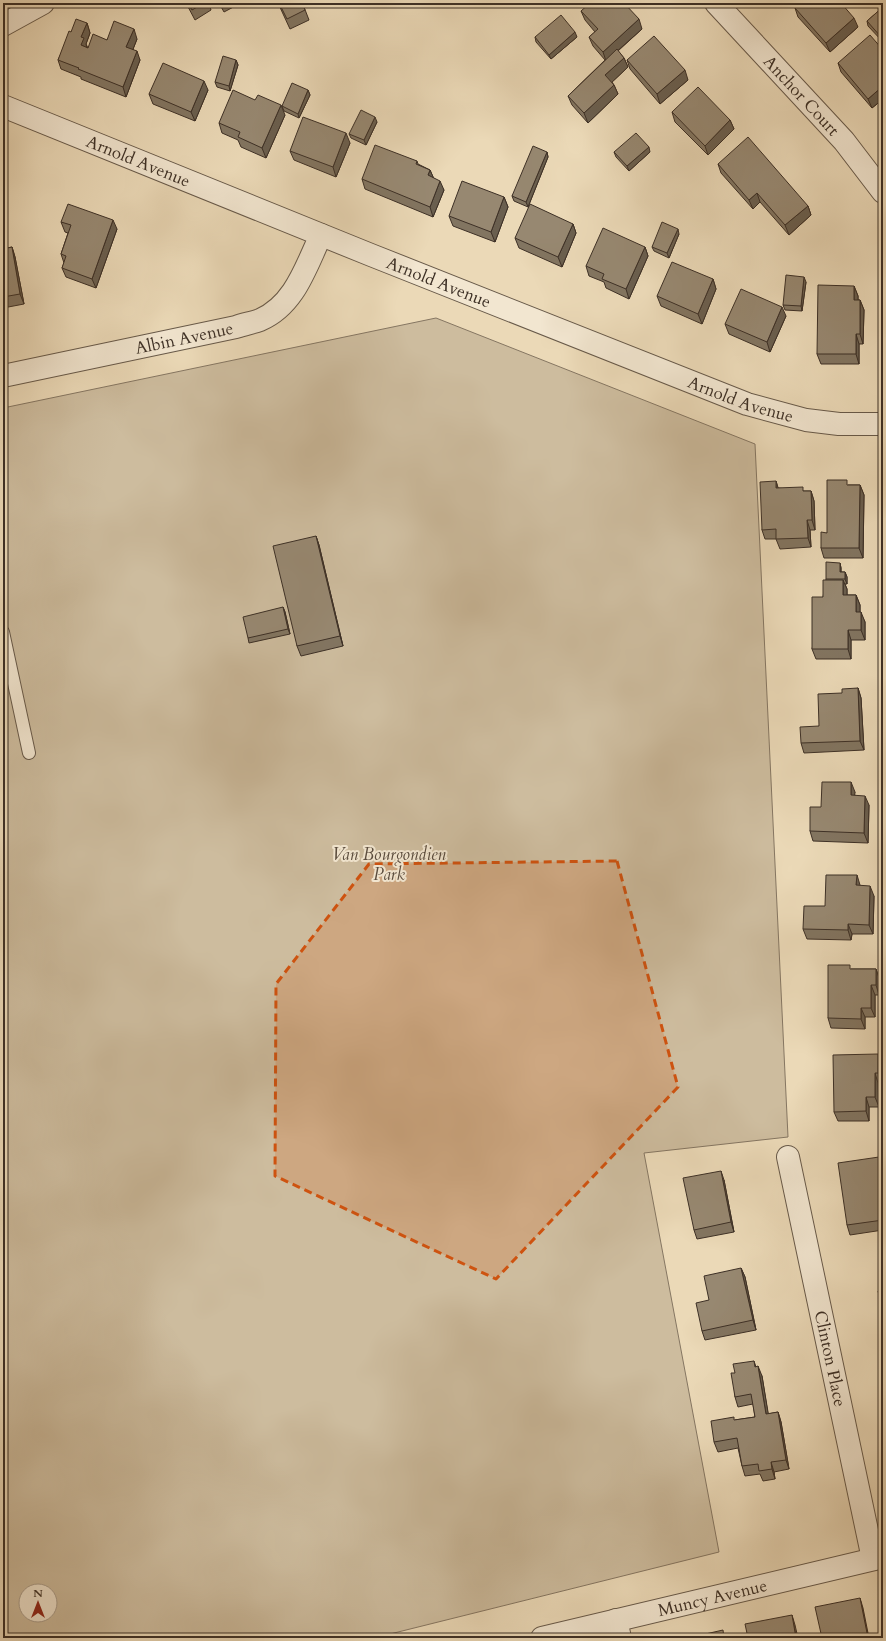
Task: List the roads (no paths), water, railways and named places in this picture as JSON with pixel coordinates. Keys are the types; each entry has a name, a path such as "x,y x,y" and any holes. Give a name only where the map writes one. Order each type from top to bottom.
{"street":[{"path":"3,25 44,3"},
{"name":"Anchor Court","path":"716,3 844,141 883,192"},
{"name":"Arnold Avenue","path":"3,106 321,235 747,404 806,420 839,424 883,424"},
{"name":"Albin Avenue","path":"3,376 260,320 275,311 287,300 296,288 321,235"},
{"name":"Clinton Place","path":"788,1158 878,1558"},
{"name":"Muncy Avenue","path":"542,1638 618,1629 878,1558"}],"lane":[{"path":"3,632 29,753"}],"park label":[{"name":"Van Bourgondien Park","path":"389,864"}]}
